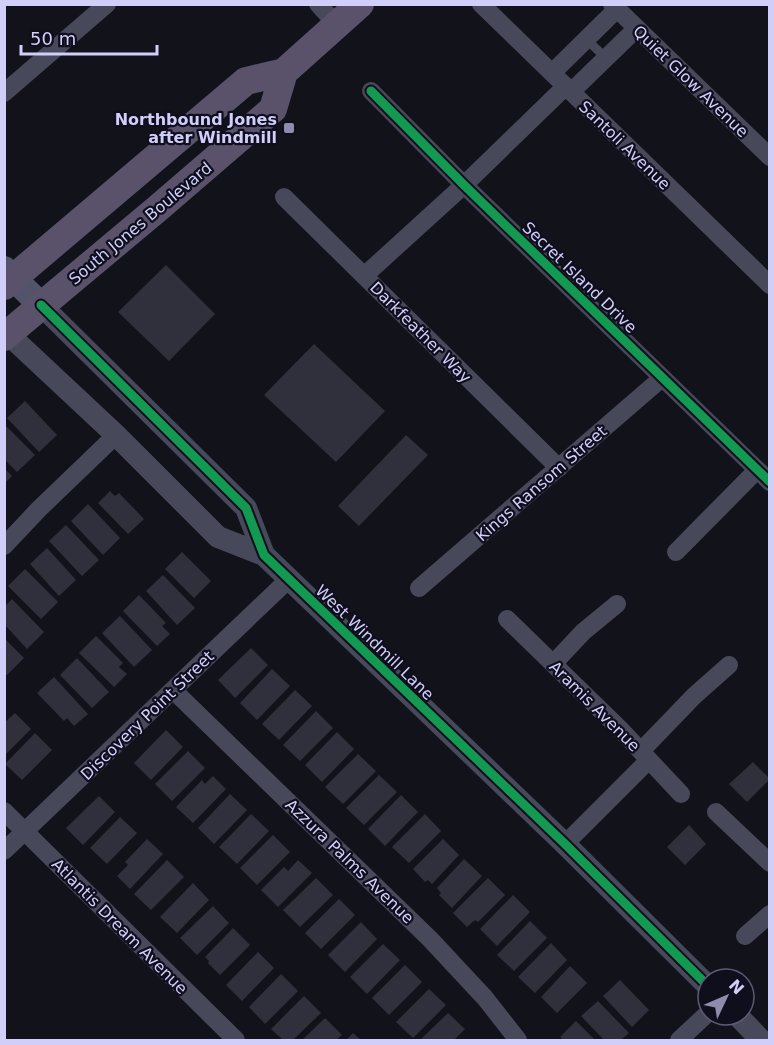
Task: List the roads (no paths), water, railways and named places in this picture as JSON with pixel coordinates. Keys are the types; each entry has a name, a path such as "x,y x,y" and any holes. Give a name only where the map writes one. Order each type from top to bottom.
{"main road":[{"path":"8,277 246,81 284,72 328,15 360,4"},
{"name":"South Jones Boulevard","path":"6,334 273,109 284,72"},
{"name":"West Windmill Lane","path":"8,277 41,305"}],"street":[{"path":"4,93 107,4"},
{"name":"Santoli Avenue","path":"481,4 770,285"},
{"path":"552,73 615,7"},
{"name":"Quiet Glow Avenue","path":"615,7 770,157"},
{"path":"364,276 606,58 636,28"},
{"name":"Secret Island Drive","path":"371,91 763,476"},
{"name":"Darkfeather Way","path":"284,197 558,468"},
{"name":"West Windmill Lane","path":"41,305 246,508 264,555"},
{"name":"West Windmill Lane","path":"6,334 116,435 218,537 264,555 565,844 696,974"},
{"name":"Kings Ransom Street","path":"419,588 662,378"},
{"path":"4,546 116,435"},
{"path":"676,552 763,476"},
{"name":"Discovery Point Street","path":"4,851 289,579"},
{"path":"553,664 583,632 617,604"},
{"name":"Aramis Avenue","path":"507,619 681,794"},
{"path":"565,844 645,756 694,696 729,665"},
{"name":"Azzura Palms Avenue","path":"173,690 430,939 485,998 518,1041"},
{"name":"Atlantis Dream Avenue","path":"4,811 236,1041"},
{"path":"716,812 770,863"},
{"path":"745,936 770,914"},
{"path":"679,1041 696,1025"},
{"path":"748,1027 761,1041"}],"lane":[{"path":"586,39 606,58"}],"place":[{"name":"Northbound Jones after Windmill","path":"289,128"}]}
